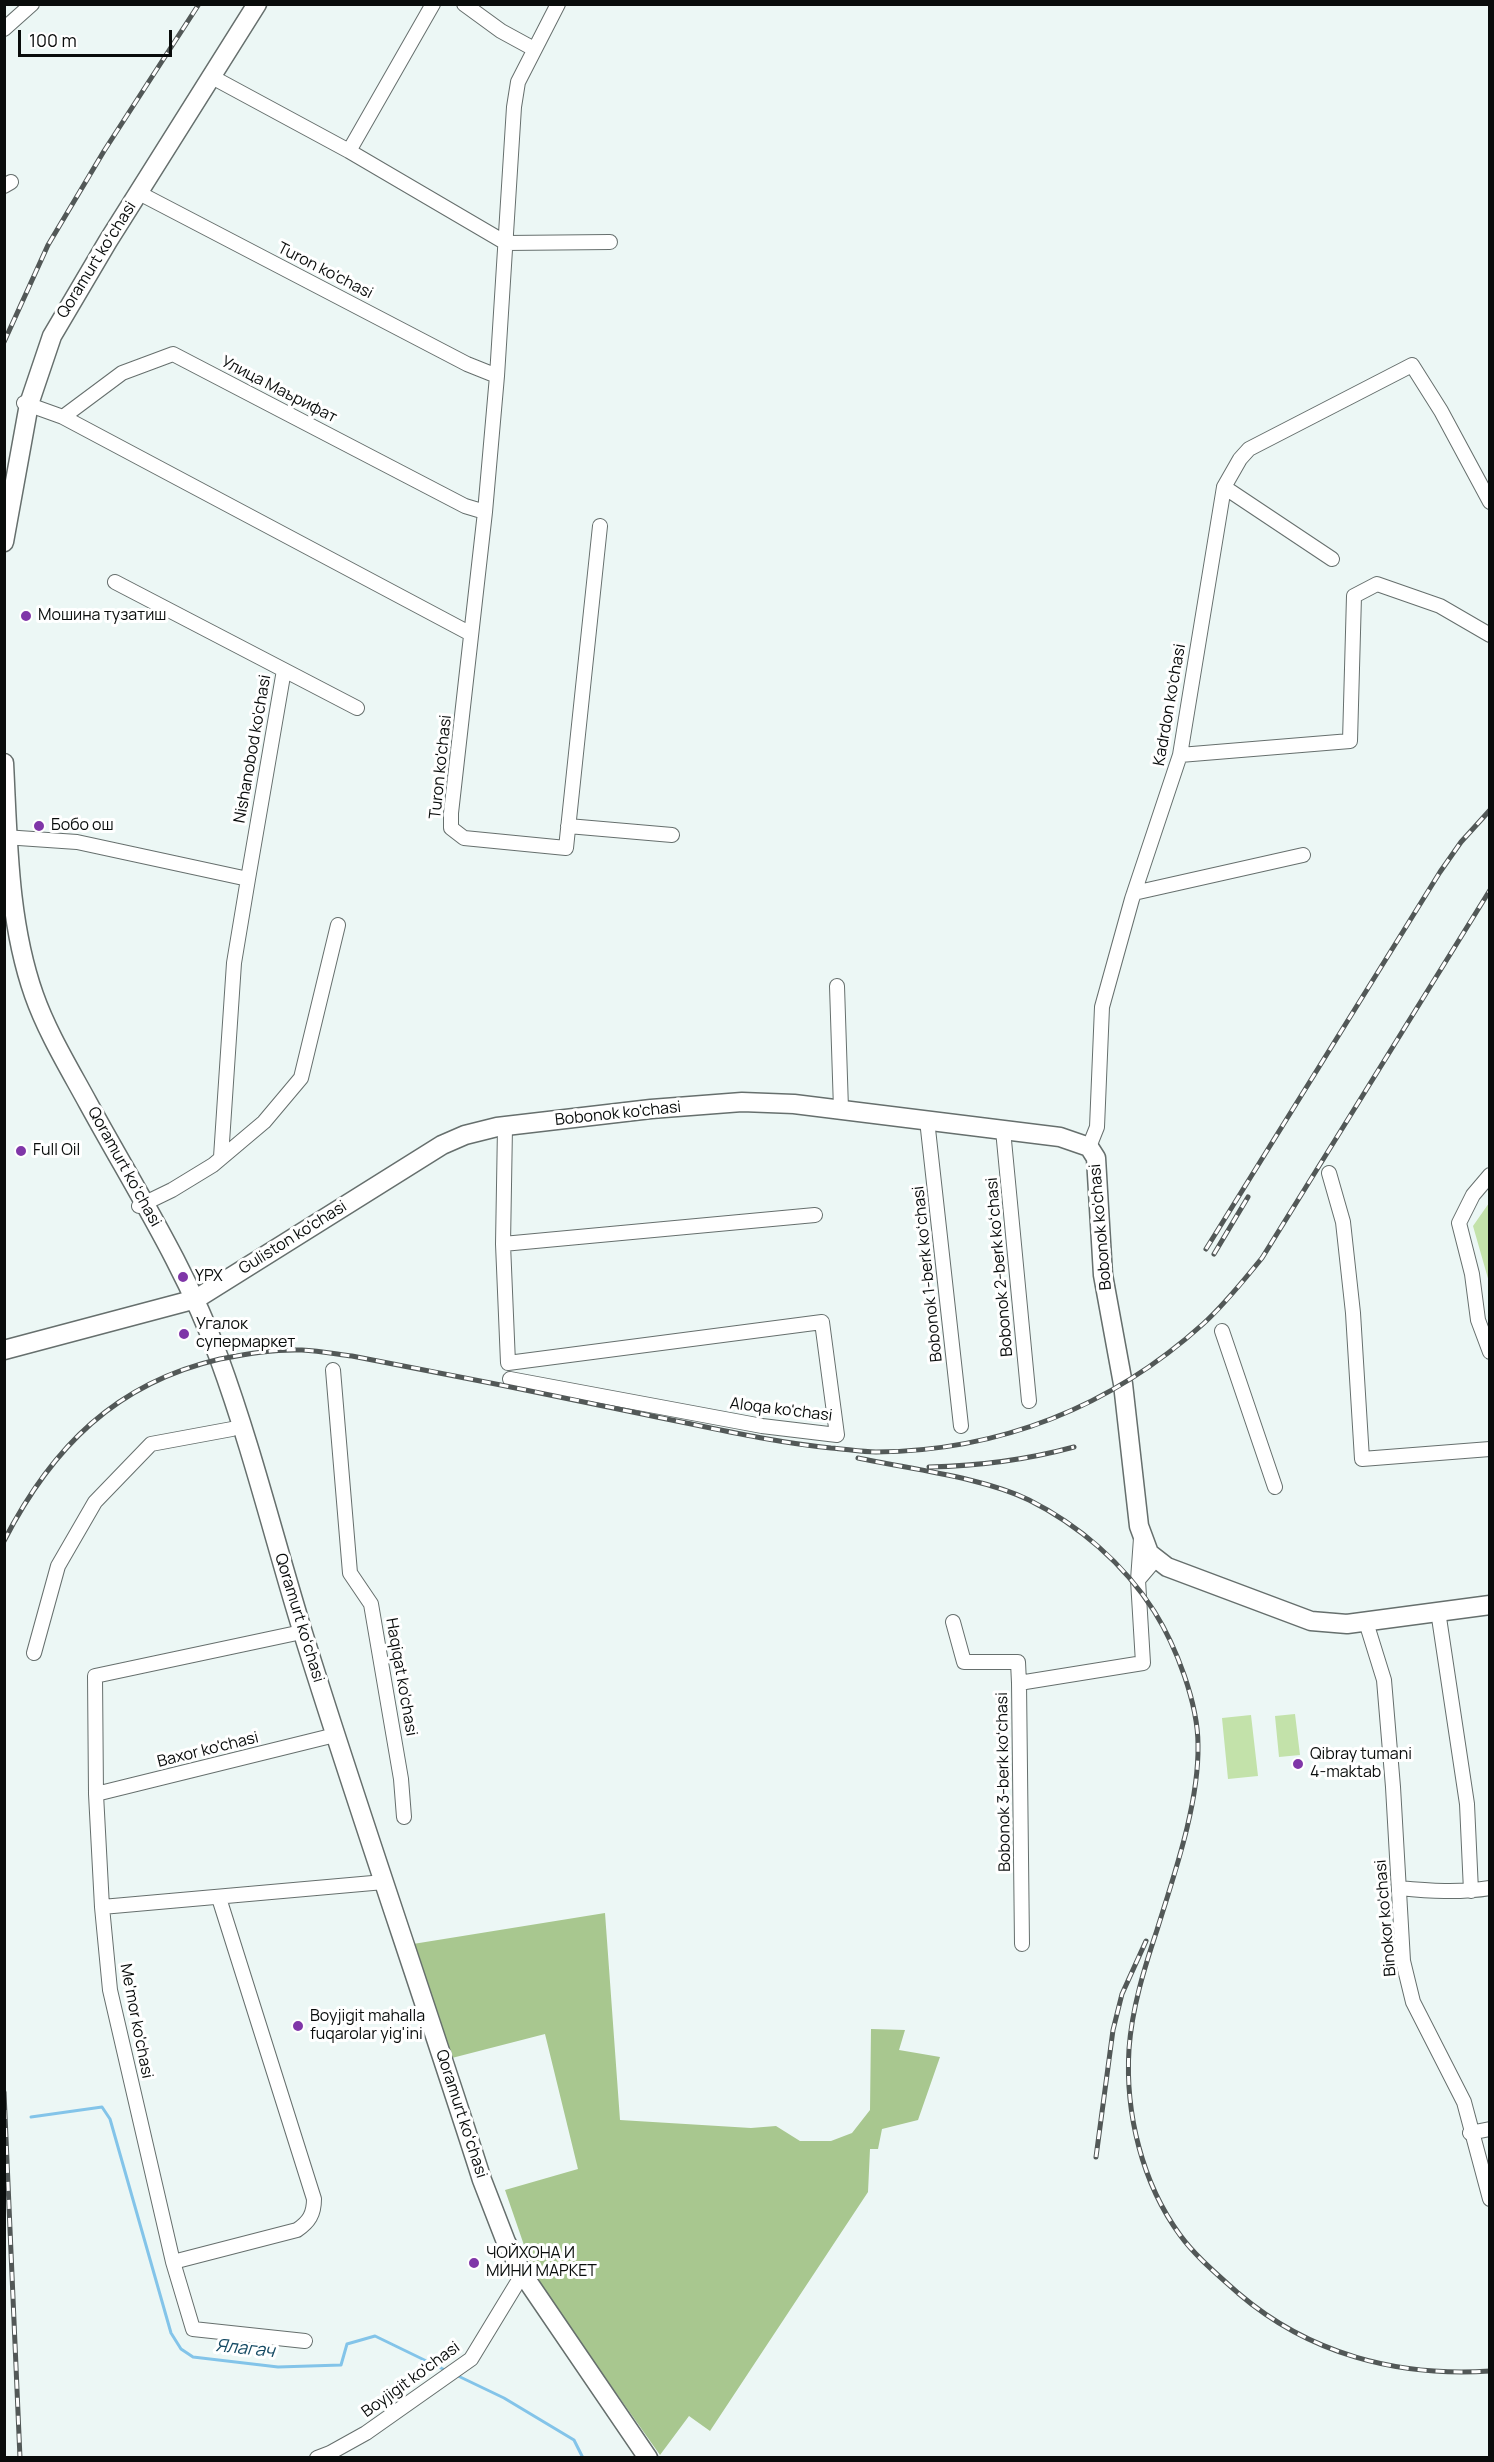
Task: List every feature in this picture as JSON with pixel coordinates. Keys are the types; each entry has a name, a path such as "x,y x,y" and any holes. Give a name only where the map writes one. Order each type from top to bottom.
{"main road":[{"name":"Qoramurt koʻchasi","path":"4,509 26,403 39,356 59,312 250,4"},
{"name":"Qoramurt koʻchasi","path":"4,542 26,403 63,315 257,4"},
{"name":"Qoramurt koʻchasi","path":"4,763 6,838 14,900 21,946 36,1000 76,1081 193,1300 237,1413 302,1631 478,2183 501,2246 639,2457"},
{"name":"Qoramurt koʻchasi","path":"4,874 16,953 34,1011 70,1084 142,1204"},
{"name":"Bobonok ko'chasi","path":"505,1126 724,1102 760,1102 841,1109 1003,1130 1068,1139 1089,1147 1097,1164 1103,1275 1123,1384 1141,1536 1155,1560"},
{"name":"Guliston ko'chasi","path":"4,1350 193,1300 442,1145 474,1132 505,1126"},
{"name":"Qoramurt koʻchasi","path":"193,1300 297,1633 327,1737 382,1882"},
{"path":"1155,1560 1171,1570 1302,1618 1329,1624 1366,1622 1490,1605"},
{"name":"Qoramurt koʻchasi","path":"522,2278 648,2457"}],"street":[{"path":"4,29 32,4"},
{"path":"349,151 434,4"},
{"path":"464,4 501,31 534,49"},
{"name":"Turon ko'chasi","path":"558,4 518,82 514,107 497,376 485,512 451,828 464,838 566,848 600,526"},
{"path":"212,77 349,151 506,243 610,242"},
{"name":"Turon ko'chasi","path":"139,193 467,363 497,376"},
{"name":"Улица Маърифат","path":"63,417 122,373 173,354 465,506 485,512"},
{"name":"Kadrdon ko'chasi","path":"1089,1147 1097,1127 1102,1006 1134,892 1180,755 1224,487 1240,459 1249,449 1412,365 1441,411 1490,502"},
{"path":"26,403 63,417 471,634"},
{"path":"1224,487 1332,559"},
{"name":"Nishanobod ko'chasi","path":"115,582 284,670 234,963 221,1157"},
{"path":"1180,755 1350,741 1354,596 1377,584 1440,606 1490,635"},
{"path":"284,670 357,708"},
{"path":"568,826 672,835"},
{"path":"6,838 77,842 248,879"},
{"path":"1134,892 1303,855"},
{"path":"142,1204 172,1190 213,1165 264,1122 301,1078 338,926"},
{"path":"837,986 841,1109"},
{"name":"Bobonok 1-berk koʻchasi","path":"927,1120 961,1426"},
{"path":"505,1126 503,1244 815,1215"},
{"name":"Bobonok 2-berk koʻchasi","path":"1003,1130 1029,1401"},
{"path":"1329,1173 1343,1222 1353,1313 1362,1459 1490,1449"},
{"path":"1490,1175 1473,1195 1459,1223 1472,1274 1478,1320 1490,1352"},
{"name":"Aloqa ko'chasi","path":"503,1244 508,1363 822,1322 837,1435 762,1426 510,1379"},
{"path":"1222,1331 1275,1487"},
{"name":"Haqiqat ko'chasi","path":"333,1370 350,1573 371,1604 401,1779 404,1817"},
{"path":"34,1653 58,1566 95,1502 151,1444 232,1429"},
{"name":"Bobonok 3-berk koʻchasi","path":"1022,1944 1019,1683 1143,1662 1138,1580 1141,1536"},
{"path":"1138,1580 1155,1560"},
{"path":"1438,1611 1467,1804 1471,1891"},
{"path":"953,1622 964,1662 1018,1662 1019,1683"},
{"name":"Binokor ko'chasi","path":"1366,1622 1384,1680 1403,1962 1413,2002 1464,2102 1470,2133 1490,2199"},
{"name":"Me'mor ko'chasi","path":"297,1633 95,1676 96,1794 102,1907 110,1990 173,2262 193,2329 305,2341"},
{"name":"Baxor ko'chasi","path":"96,1794 327,1737"},
{"path":"102,1907 382,1882"},
{"path":"1399,1888 1471,1891 1490,1888"},
{"path":"173,2262 297,2230 307,2223 314,2212 314,2199 219,1898"},
{"path":"1470,2133 1490,2129"},
{"name":"Boyjigit ko'chasi","path":"317,2457 330,2453 366,2433 471,2359 522,2278"}],"green space":[{"path":"1489,1203 1489,1282 1473,1226"},
{"path":"1295,1714 1300,1755 1279,1757 1275,1716"},
{"path":"1251,1715 1258,1776 1228,1779 1222,1718"},
{"path":"605,1913 620,2120 751,2128 776,2126 800,2141 831,2141 852,2133 870,2110 871,2029 905,2030 899,2050 940,2057 918,2120 882,2129 878,2149 870,2149 868,2192 710,2431 689,2416 660,2455 536,2280 505,2190 578,2169 545,2034 448,2059 413,1944"}],"waterway":[{"name":"Ялагач","path":"31,2117 102,2107 110,2119 171,2333 181,2349 193,2357 278,2367 341,2365 347,2344 375,2336 447,2371"},
{"name":"Ялагач","path":"456,2375 504,2398 574,2440 583,2458"}],"railway":[{"path":"4,342 48,245 104,151 199,4"},
{"path":"1206,1249 1440,872 1461,842 1490,810"},
{"path":"4,1541 43,1476 66,1448 119,1402 149,1384 183,1370 220,1359 261,1352 302,1350 352,1356 742,1434 865,1452 922,1450 966,1443 1010,1433 1052,1419 1092,1401 1131,1379 1168,1353 1203,1324 1248,1275 1262,1258 1490,890"},
{"path":"1214,1254 1248,1197"},
{"path":"929,1467 1002,1462 1074,1447"},
{"path":"858,1458 990,1485 1029,1500 1065,1521 1099,1547 1129,1577 1154,1611 1178,1658 1194,1711 1198,1745 1197,1768 1184,1839 1136,2004 1128,2073 1133,2122 1146,2170 1155,2193 1180,2235 1215,2273 1265,2314 1294,2332 1324,2346 1388,2365 1421,2370 1490,2371"},
{"path":"1096,2157 1113,2030 1122,1994 1146,1941"},
{"path":"4,2092 20,2458"}],"place":[{"name":"Мошина тузатиш","path":"26,616"},
{"name":"Бобо ош","path":"39,826"},
{"name":"Full Oil","path":"21,1151"},
{"name":"YPX","path":"183,1277"},
{"name":"Угалок супермаркет","path":"184,1334"},
{"name":"Qibray tumani 4-maktab","path":"1298,1764"},
{"name":"Boyjigit mahalla fuqarolar yig'ini","path":"298,2026"},
{"name":"ЧОЙХОНА И МИНИ МАРКЕТ","path":"474,2263"}]}
